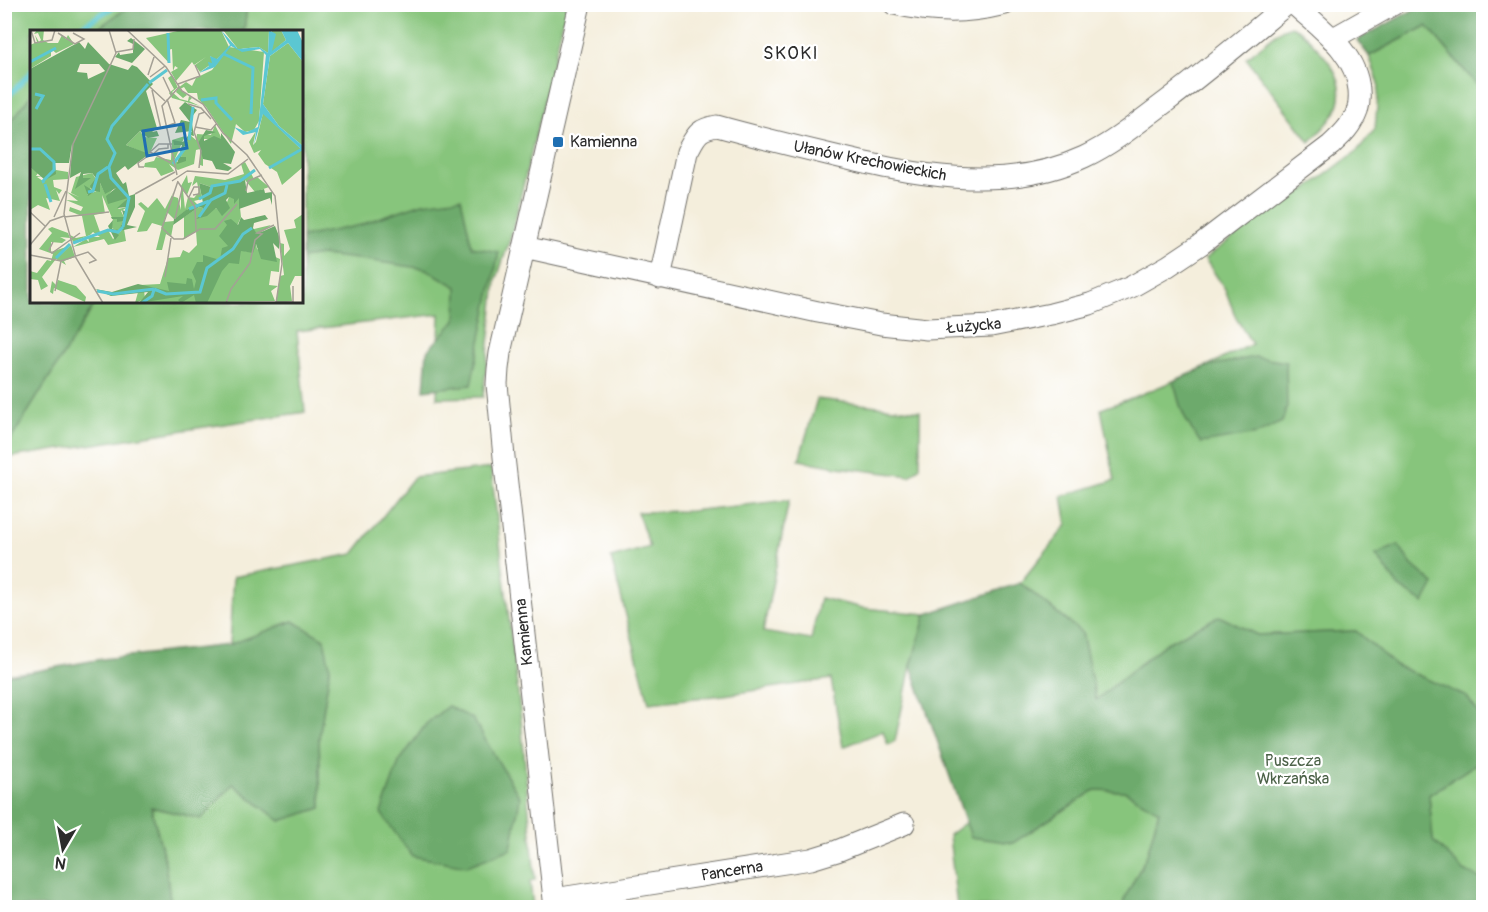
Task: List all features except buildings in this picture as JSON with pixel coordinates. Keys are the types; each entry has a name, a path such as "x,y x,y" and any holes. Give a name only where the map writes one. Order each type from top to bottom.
{"street":[{"name":"Kamienna","path":"555,903 507,488 498,384 499,358 580,4"},
{"path":"894,4 939,12 1005,4"},
{"name":"Ułanów Krechowieckich","path":"660,278 687,152 696,134 706,127 717,126 903,171 990,179 1029,175 1084,157 1113,142 1206,71 1287,4"},
{"path":"1294,4 1332,39 1394,4"},
{"name":"Łużycka","path":"524,247 818,312 881,324 927,329 991,327 1090,304 1131,287 1202,244 1331,145 1347,130 1359,104 1358,83 1353,65 1332,39"},
{"name":"Pancerna","path":"555,903 811,859 904,824"}],"green space":[{"path":"131,4 247,5 244,30 95,30"},
{"path":"5,5 131,5 95,30 30,30 30,96 5,133"},
{"path":"247,5 567,5 511,236 496,281 483,397 437,398 440,314 297,331 305,412 5,458 4,449 95,303 303,303 303,30 244,30"},
{"path":"1422,5 1483,5 1483,92 1427,26 1369,56 1357,40"},
{"path":"1291,26 1303,33 1325,57 1335,72 1340,87 1339,104 1335,113 1310,142 1246,58 1281,30"},
{"path":"1427,26 1483,92 1483,720 1467,697 1395,665 1356,631 1257,635 1219,616 1165,644 1096,700 1082,633 1020,583 1067,525 1062,496 1115,480 1101,409 1178,379 1252,344 1236,318 1225,289 1205,259 1276,204 1305,190 1357,151 1375,129 1379,84 1369,56"},
{"path":"30,96 30,303 95,303 5,449 5,133"},
{"path":"461,198 472,247 499,252 471,385 424,390 427,351 456,320 457,287 426,269 322,255 303,258 303,237 361,225 423,203"},
{"path":"1255,357 1286,362 1287,407 1282,422 1257,434 1201,443 1183,414 1174,381 1209,366"},
{"path":"817,399 920,411 920,467 910,476 799,460"},
{"path":"491,468 521,719 535,880 530,881 533,907 171,907 165,862 151,807 201,819 233,784 280,821 321,808 319,738 330,668 293,621 229,645 233,577 353,554 414,477"},
{"path":"789,500 763,632 811,640 820,598 863,608 926,614 911,666 895,741 888,745 883,731 843,747 831,679 724,695 649,703 611,558 650,547 637,512 690,511"},
{"path":"1398,545 1412,565 1434,584 1424,603 1399,587 1376,555"},
{"name":"Puszcza Wkrzańska","path":"1020,583 1082,633 1096,700 1165,644 1219,616 1257,635 1356,631 1395,665 1467,697 1483,720 1483,759 1429,795 1433,841 1464,871 1483,880 1483,907 1123,907 1124,900 1147,855 1159,811 1124,791 1095,790 1013,843 971,837 911,666 926,614"},
{"path":"293,621 324,639 330,668 319,738 321,808 280,821 233,784 201,819 151,807 165,862 171,907 5,907 5,675 102,659 229,645"},
{"path":"448,706 473,719 520,798 511,849 467,866 412,856 381,813 399,762 426,724"},
{"path":"1483,759 1483,880 1464,871 1433,841 1429,795"},
{"path":"1095,790 1124,791 1159,810 1147,855 1124,900 1123,907 957,907 949,835 999,797"}],"waterway":[{"path":"75,30 118,4"},
{"path":"4,101 30,73"}],"place":[{"name":"Kamienna","path":"558,142"}],"district":[{"name":"SKOKI","path":"791,53"}]}
